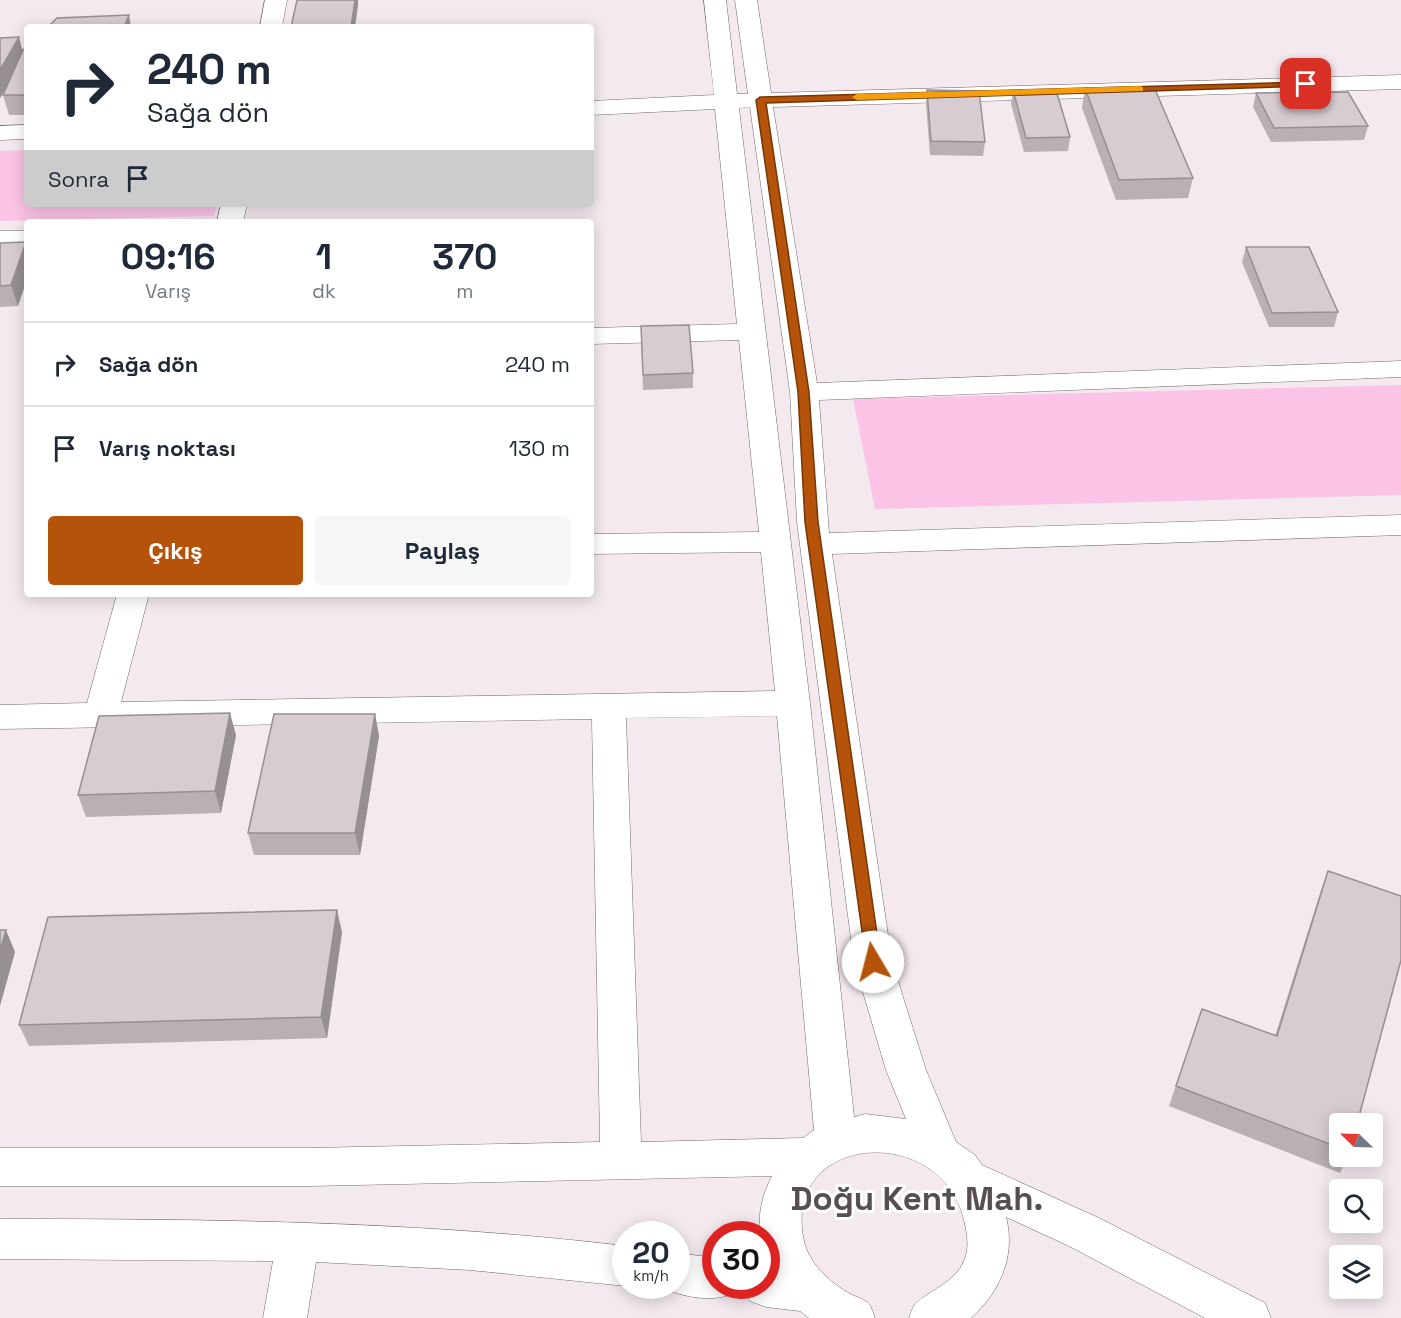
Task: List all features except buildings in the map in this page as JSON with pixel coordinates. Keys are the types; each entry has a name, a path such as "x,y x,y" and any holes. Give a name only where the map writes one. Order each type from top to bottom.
{"street":[{"path":"272,24 276,0"},
{"path":"715,0 793,703 823,1149 791,1180 781,1207 780,1236 790,1266 808,1291 836,1312 853,1318"},
{"path":"746,0 804,392 815,544 873,962 906,1070 939,1150"},
{"path":"594,108 760,100 1401,82"},
{"path":"0,133 24,132"},
{"path":"0,239 24,239"},
{"path":"594,336 752,332"},
{"path":"804,392 1401,369"},
{"path":"815,544 1401,525"},
{"path":"594,544 775,542"},
{"path":"101,714 133,597"},
{"path":"0,717 793,703"},
{"path":"609,705 621,1161"},
{"path":"0,1167 310,1167 621,1161 823,1149 868,1132 893,1133 916,1139 939,1150 957,1163 971,1180 984,1206 990,1235 985,1263 971,1289 949,1315"},
{"path":"971,1180 1084,1232 1249,1318"},
{"path":"0,1239 298,1240 612,1264"},
{"path":"285,1318 298,1240"},
{"path":"780,1288 808,1291"}],"shaded area":[{"path":"24,150 24,207 217,207 214,216 0,221 0,151"},
{"path":"1401,385 1401,495 875,509 853,399"}],"slow traffic":[{"path":"857,97 1140,89"}],"district":[{"name":"Doğu Kent Mah.","path":"917,1198"}],"route":[{"path":"873,962 812,522 804,392 760,100 1306,84"}]}
